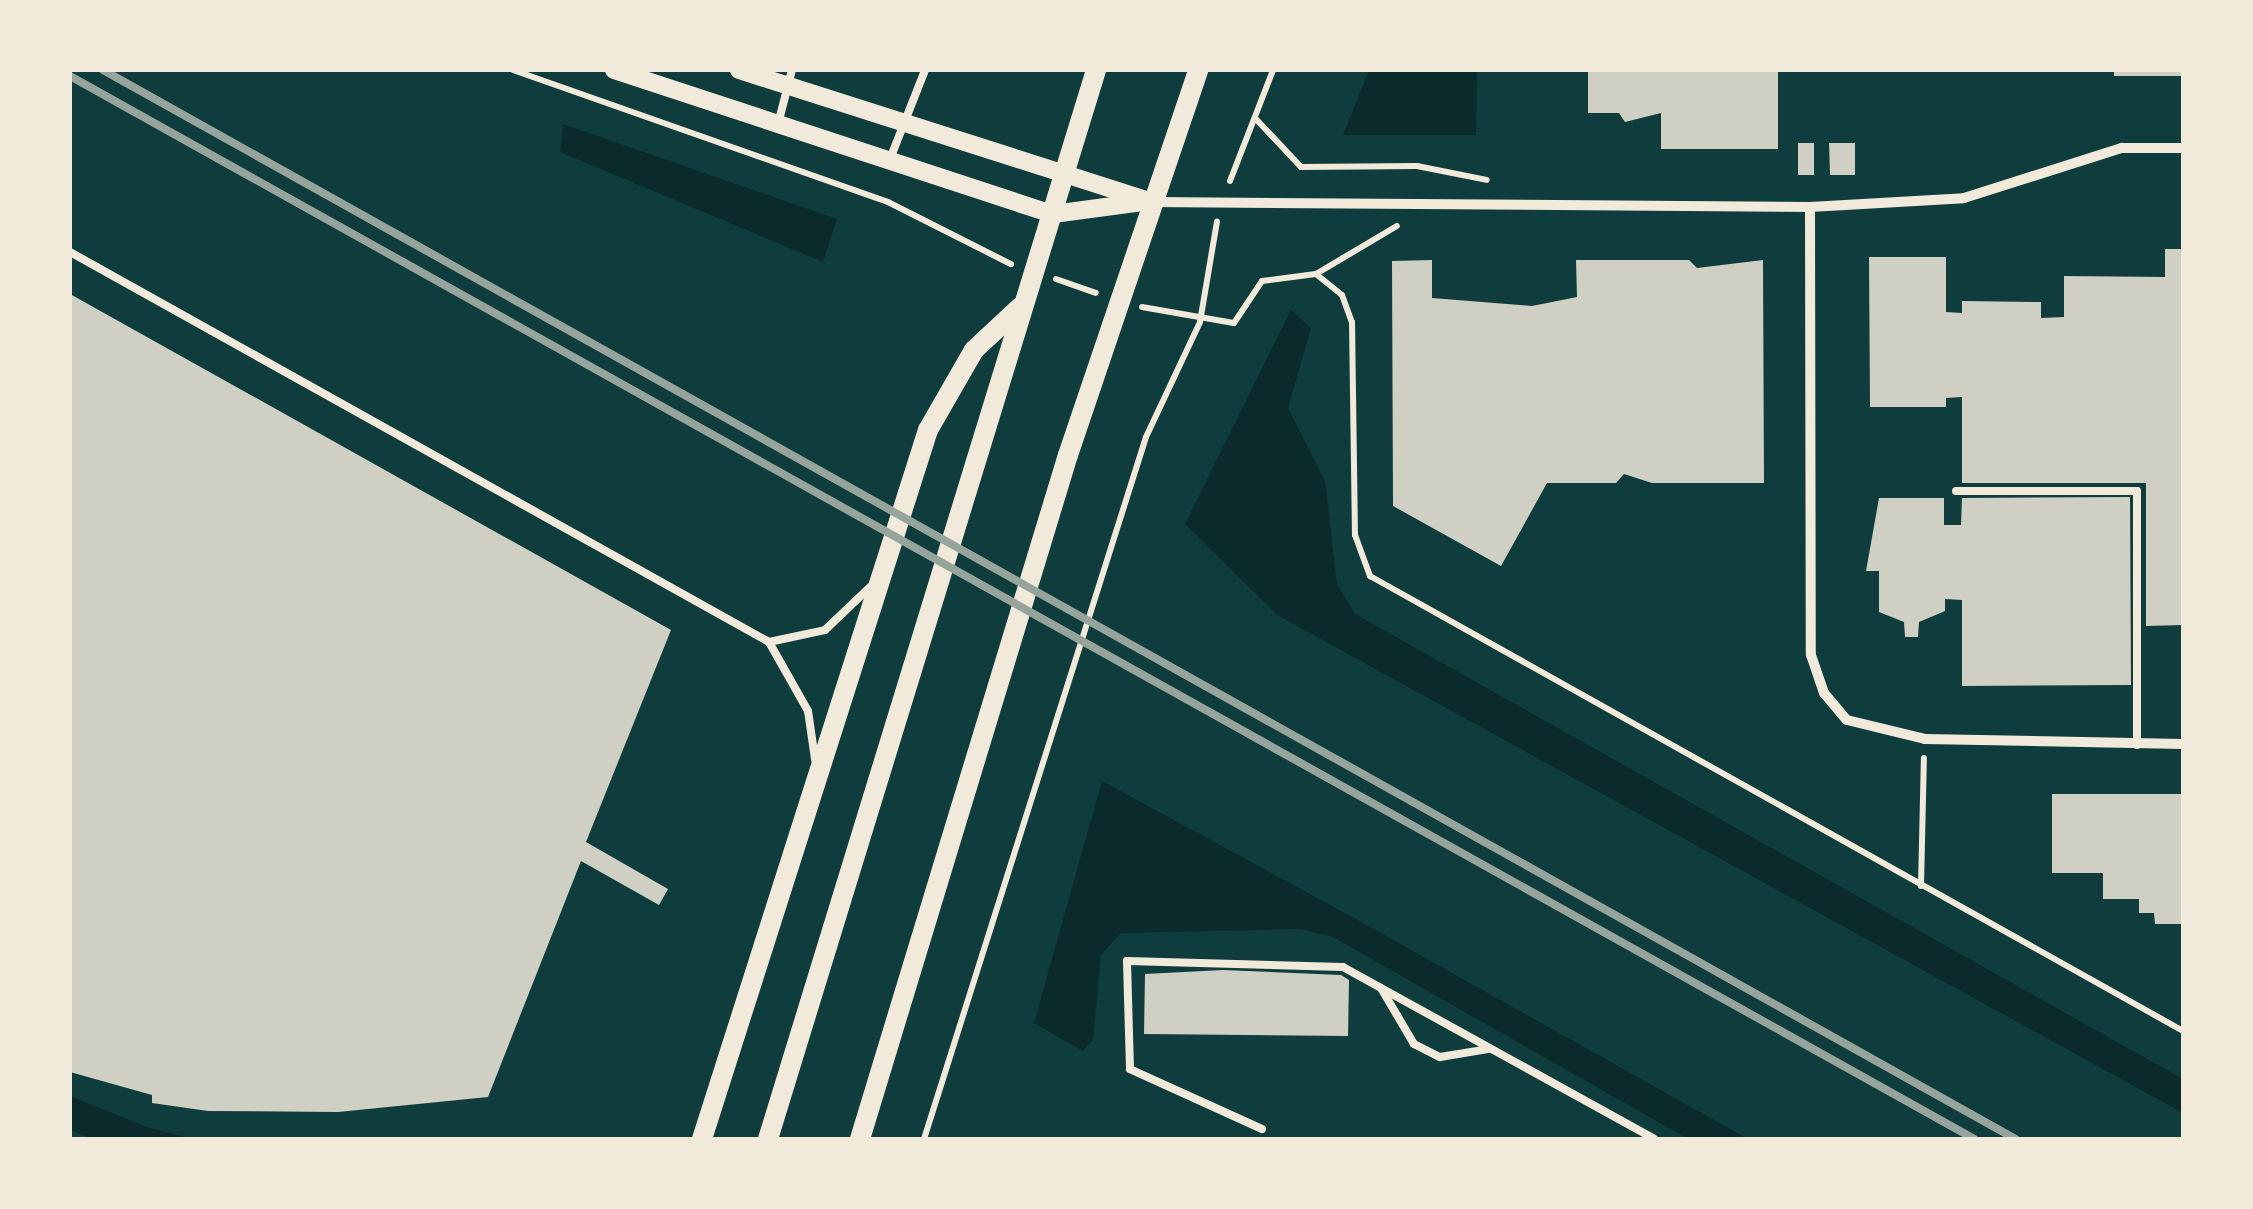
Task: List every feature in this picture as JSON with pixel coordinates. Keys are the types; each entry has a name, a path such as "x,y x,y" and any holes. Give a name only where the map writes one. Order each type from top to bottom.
{"main road":[{"path":"768,1139 1096,70"},
{"path":"860,1139 1150,202 1198,70"},
{"path":"702,1139 928,430 974,350 1021,306"}],"street":[{"path":"614,70 1052,214 1150,202 1220,207 1810,207 1964,198 2122,148 2183,148"},
{"path":"740,70 790,78 904,123 1150,202"},
{"path":"1810,207 1811,655 1824,693 1847,720 1924,740 2183,744"}],"lane":[{"path":"889,160 925,70"},
{"path":"778,124 790,78"},
{"path":"70,252 769,642 808,711 818,779"},
{"path":"1956,492 2137,491 2137,744"},
{"path":"769,642 825,630 878,579"},
{"path":"1262,1129 1130,1069 1127,961 1343,967 1654,1139"},
{"path":"1381,988 1414,1044 1440,1057 1489,1049"}],"path":[{"path":"513,70 888,202 1033,272"},
{"path":"924,1139 1146,438 1200,322 1220,207 1273,70"},
{"path":"1254,118 1301,166 1417,166 1491,181 1530,208"},
{"path":"1200,322 1234,323 1262,280 1316,274 1424,208"},
{"path":"1316,274 1342,295 1352,322 1355,535 1370,576 2183,1031"},
{"path":"1921,886 1924,740"}],"water":[{"path":"1369,70 1477,70 1476,135 1343,135"},
{"path":"563,124 837,219 823,262 560,152"},
{"path":"1291,310 1311,328 1288,408 1325,481 1337,584 1355,614 2183,1079 2183,1113 1277,615 1185,524"},
{"path":"1102,781 1748,1139 1688,1139 1333,937 1300,929 1121,933 1101,955 1093,1040 1083,1051 1034,1023"},
{"path":"70,1096 147,1127 192,1139 93,1139 70,1130"}],"building":[{"path":"1588,70 1778,70 1778,149 1661,149 1661,113 1625,122 1619,113 1588,113"},
{"path":"2114,70 2183,70 2183,76 2114,76"},
{"path":"1798,143 1814,143 1814,175 1798,175"},
{"path":"1829,143 1855,143 1855,175 1830,175"},
{"path":"2165,249 2183,249 2183,625 2146,626 2146,483 1962,483 1962,397 1946,398 1946,407 1870,407 1869,257 1946,257 1946,312 1962,313 1962,301 2041,302 2041,318 2064,317 2064,276 2165,277"},
{"path":"1432,260 1432,298 1532,306 1577,297 1576,260 1689,260 1697,268 1763,260 1764,483 1652,483 1624,474 1616,483 1547,483 1501,566 1393,506 1392,261"},
{"path":"70,294 671,630 586,842 668,889 659,905 581,861 488,1097 338,1112 208,1111 152,1103 152,1095 70,1072"},
{"path":"2130,497 2131,685 1962,686 1962,600 1945,599 1945,611 1919,622 1918,637 1905,637 1904,622 1879,612 1879,571 1866,571 1879,498 1944,498 1944,525 1961,525 1962,498"},
{"path":"2052,794 2183,794 2183,924 2155,924 2154,913 2139,913 2139,899 2103,899 2103,873 2052,873"},
{"path":"1223,970 1341,975 1349,980 1348,1036 1144,1034 1145,974"}],"railway":[{"path":"103,70 2016,1139"},
{"path":"70,76 1974,1139"}]}
